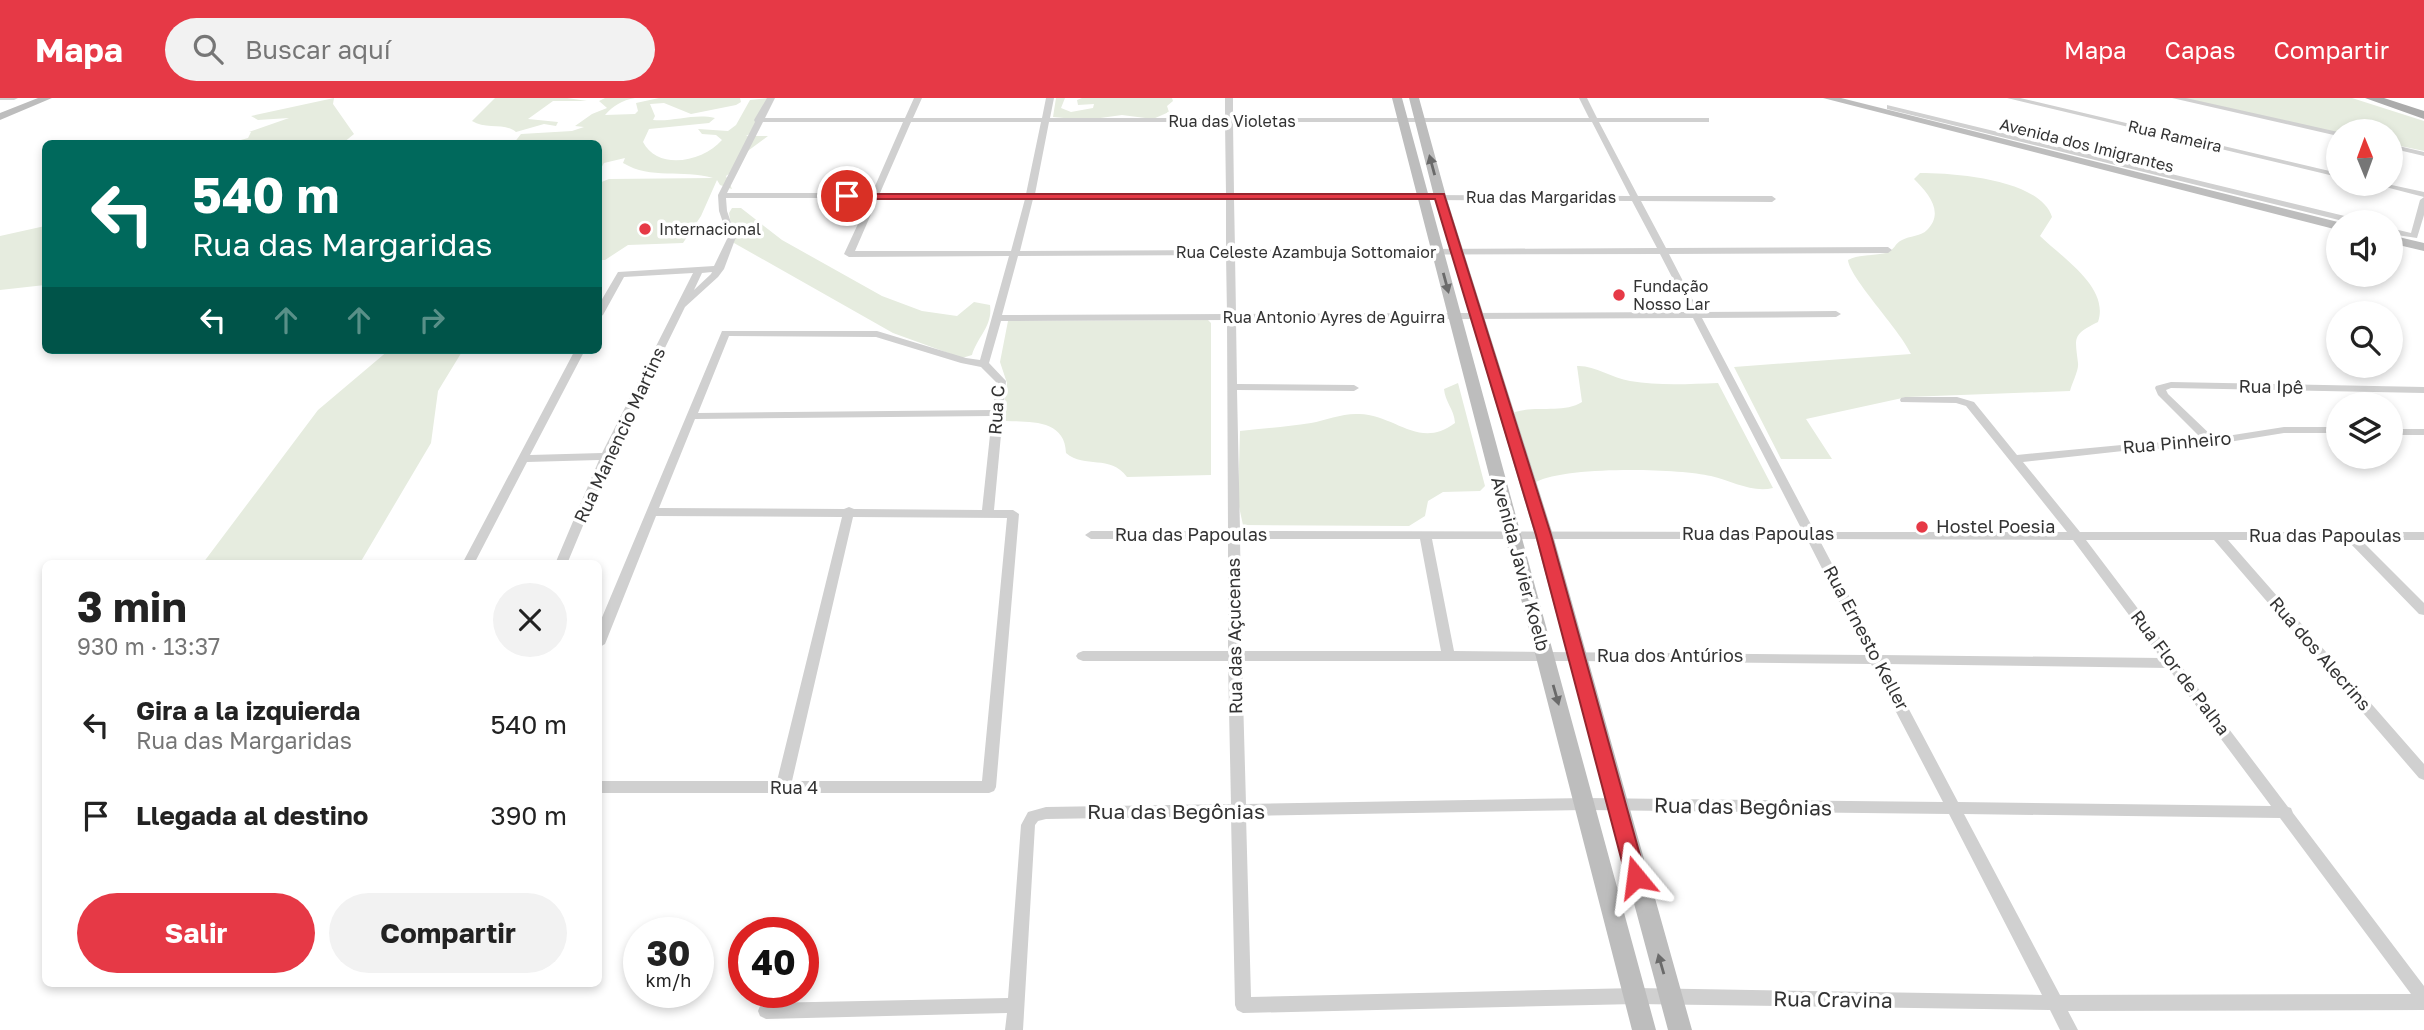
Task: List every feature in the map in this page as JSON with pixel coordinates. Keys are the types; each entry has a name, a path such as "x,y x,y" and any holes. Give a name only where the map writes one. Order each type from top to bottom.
{"main road":[{"path":"2371,98 2424,115"},
{"path":"2395,98 2424,107"}],"street":[{"path":"0,98 14,98"},
{"path":"0,111 40,98"},
{"path":"0,117 40,98"},
{"path":"722,195 771,98"},
{"path":"872,196 918,98"},
{"name":"Rua C","path":"988,511 1001,381 984,364 1016,253 1050,98"},
{"name":"Rua das Açucenas","path":"1229,98 1235,655 1243,1005"},
{"name":"Avenida Javier Koelb","path":"1397,98 1644,1030"},
{"name":"Avenida Javier Koelb","path":"1414,98 1440,196 1544,535 1615,805 1680,1030"},
{"name":"Rua Ernesto Keller","path":"1583,98 2069,1030"},
{"name":"Avenida dos Imigrantes","path":"1828,98 1854,101 2326,223"},
{"path":"1900,98 1890,107 2326,214"},
{"name":"Rua Rameira","path":"2011,98 2326,171"},
{"path":"2176,98 2326,131"},
{"name":"Rua das Violetas","path":"758,120 1706,120"},
{"path":"2403,149 2424,154"},
{"path":"2403,190 2424,195"},
{"name":"Rua das Margaridas","path":"722,195 1772,199"},
{"name":"Rua Manencio Martins","path":"681,306 707,284 719,269 732,237 723,211 722,195"},
{"name":"Rua Celeste Azambuja Sottomaior","path":"872,196 849,254 1458,251 1664,253 1888,250"},
{"path":"2403,234 2414,236 2424,200"},
{"path":"2403,242 2424,247"},
{"path":"602,308 619,276 626,272 719,269"},
{"name":"Rua Manencio Martins","path":"563,560 606,456 699,270"},
{"name":"Rua Antonio Ayres de Aguirra","path":"999,318 1836,314"},
{"path":"602,634 725,333 877,334 984,364"},
{"path":"470,560 578,354"},
{"name":"Rua Ipê","path":"2161,388 2171,385 2424,390"},
{"path":"1232,387 1354,388"},
{"path":"2161,388 2163,395 2212,442"},
{"name":"Rua Flor de Palha","path":"1905,400 1965,401 2076,535 2286,812 2424,1000"},
{"path":"691,415 998,413"},
{"name":"Rua Pinheiro","path":"2015,459 2212,442 2284,430 2326,430"},
{"path":"2403,432 2424,432"},
{"path":"523,459 606,456"},
{"path":"783,788 849,511"},
{"path":"651,512 988,511"},
{"name":"Rua 4","path":"602,787 989,787 1015,517 1009,512 988,511"},
{"name":"Rua das Papoulas","path":"1091,535 1812,533 2424,536"},
{"path":"1424,534 1448,656"},
{"name":"Rua dos Alecrins","path":"2217,535 2424,774"},
{"path":"2350,536 2424,611"},
{"name":"Rua dos Antúrios","path":"1083,656 1575,656 2172,663"},
{"name":"Rua das Begônias","path":"1033,816 1046,813 1238,812 1586,804 2286,812"},
{"path":"1014,1030 1028,825 1033,816"},
{"name":"Rua Cravina","path":"1243,1005 1636,996 2056,1003 2424,1000"},
{"path":"766,1011 1015,1005"}],"shaded area":[{"path":"334,98 333,104 354,134 347,140 241,140 248,138 249,132 289,118 258,120 251,116"},
{"path":"495,98 567,98 587,101 553,101 528,119 558,122 556,126 544,124 516,132 506,127 472,121"},
{"path":"605,98 635,98 618,104 605,115 635,114 638,111 636,103 659,98 740,98 741,102 736,105 691,114 664,103 650,104 655,116 653,120 699,116 715,118 709,123 649,129 643,142 659,157 670,160 693,158 714,148 722,140 716,135 702,134 698,129 728,131 736,125 750,100 768,98 754,132 746,136 768,136 741,156 736,169 726,176 732,189 720,185 717,180 701,216 683,243 628,245 602,260 602,182 609,179 713,178 645,171 623,163 625,158 604,163 602,167 602,140 516,140 521,134 572,131 584,127 575,126 592,114 607,108 599,101"},
{"path":"1056,98 1065,98 1061,108 1071,112 1093,108 1094,104 1078,105 1077,100 1082,98 1172,98 1173,101 1167,106 1169,112 1153,119 1122,115 1086,120 1053,117"},
{"path":"2180,98 2352,98 2424,121 2424,151 2403,147 2403,119 2326,119 2326,130"},
{"path":"1920,173 1974,177 2014,186 2044,204 2052,217 2040,236 2081,274 2097,297 2100,309 2098,322 2083,330 2077,338 2078,366 2070,391 1907,397 1806,419 1832,459 1781,459 1734,367 1911,354 1857,278 1848,260 1886,253 1902,240 1927,230 1935,216 1929,197 1914,179"},
{"path":"732,208 741,208 782,240 882,296 922,311 957,316 974,302 990,305 987,325 972,355 962,358 893,333 734,243 729,213"},
{"path":"42,227 42,285 0,290 0,236"},
{"path":"1208,320 1211,323 1211,475 1127,477 1113,466 1073,458 1066,453 1060,434 1045,425 1006,421 1003,415 1007,383 1000,362 1008,321"},
{"path":"384,354 461,354 438,391 431,443 362,560 205,560 318,410"},
{"path":"1577,366 1641,383 1718,383 1773,488 1750,488 1695,473 1648,470 1571,473 1536,482 1514,420 1515,412 1567,408 1582,402"},
{"path":"1458,383 1485,486 1480,491 1443,492 1428,501 1425,516 1409,526 1243,525 1238,502 1240,431 1359,414 1430,433 1455,423 1444,389"}],"place":[{"name":"Internacional","path":"645,229"},
{"name":"Fundação Nosso Lar","path":"1619,295"},
{"name":"Hostel Poesia","path":"1922,527"}],"route":[{"path":"847,196 1440,196 1544,535 1636,877"}]}
